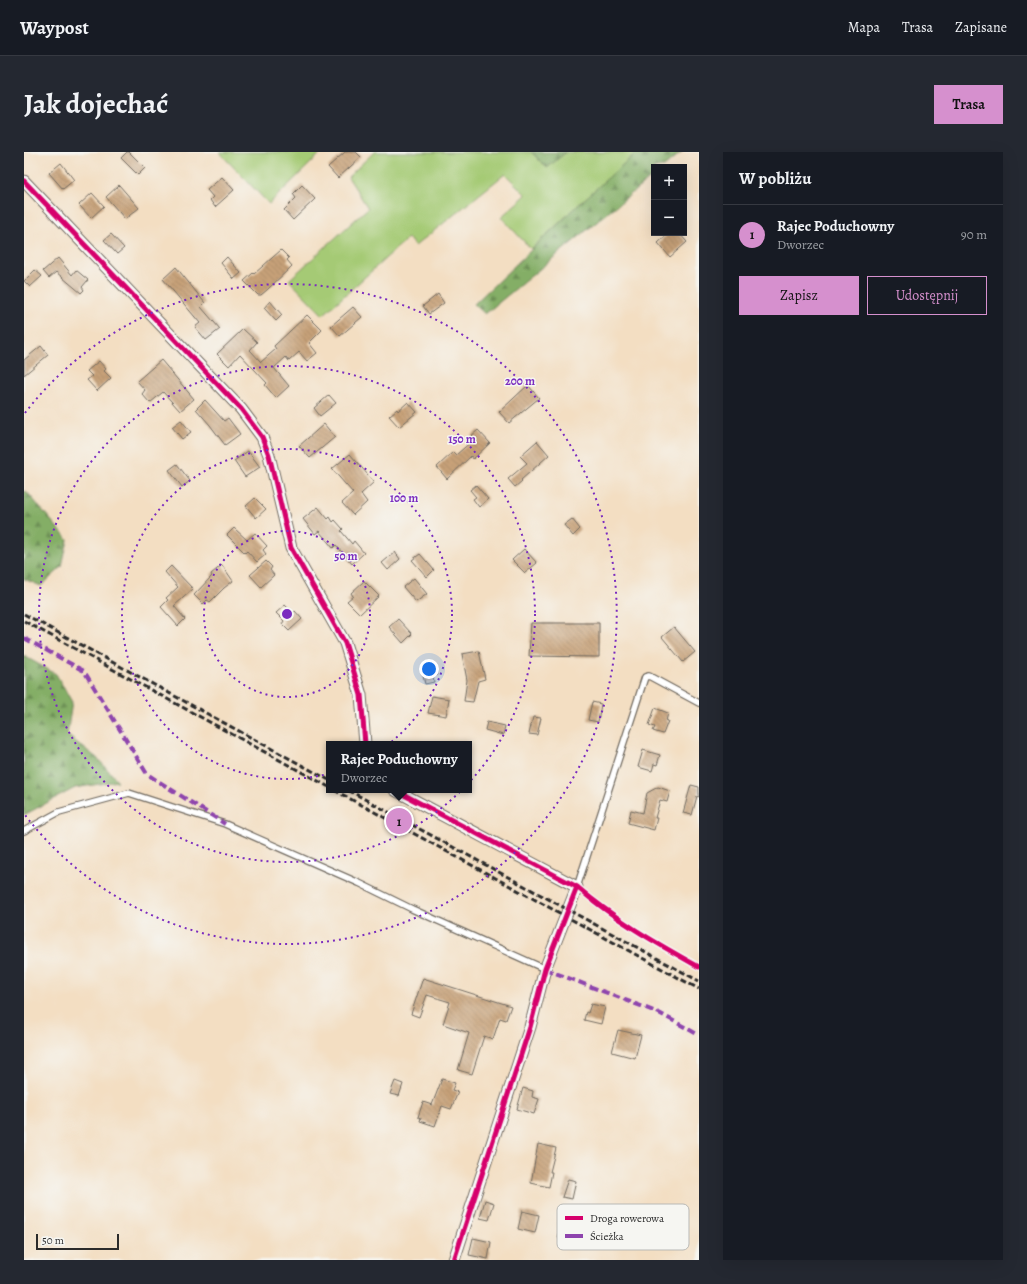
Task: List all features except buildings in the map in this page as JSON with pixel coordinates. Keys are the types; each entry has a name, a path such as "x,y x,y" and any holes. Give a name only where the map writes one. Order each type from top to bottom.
{"street":[{"path":"24,181 242,409 262,437 270,455 291,548 345,644 361,695 365,741"},
{"path":"401,793 577,888 545,969 530,1027 454,1260"}],"lane":[{"path":"577,888 645,678 650,676 699,703"},
{"path":"24,831 59,812 129,793 225,824 359,883 412,909 545,969"}],"green space":[{"path":"219,152 322,152 269,204"},
{"path":"374,152 531,152 547,168 566,152 637,152 531,249 501,217 526,195 505,174 415,246 408,238 323,315 289,280 368,208 348,177"},
{"path":"531,152 566,152 547,168"},
{"path":"637,152 682,152 668,164 651,164 651,177 485,314 474,304 589,195"},
{"path":"26,491 68,540 62,567 41,586 24,579 24,492"},
{"path":"24,656 56,674 72,702 67,735 97,758 118,781 75,788 24,815"}],"railway":[{"path":"24,614 326,778"},
{"path":"24,621 326,785"},
{"path":"340,793 699,989"},
{"path":"354,793 699,981"}],"marked path":[{"path":"24,638 84,671 147,774 225,824"},
{"path":"545,969 659,1013 699,1035"}],"cycle path":[{"path":"24,181 241,409 262,437 269,455 291,548 345,643 361,695 365,741"},
{"path":"401,793 577,887 606,910 651,940 699,967"},
{"path":"454,1260 530,1027 545,969 577,887"}],"place":[{"name":"Rajec Poduchowny","path":"399,821"}]}
